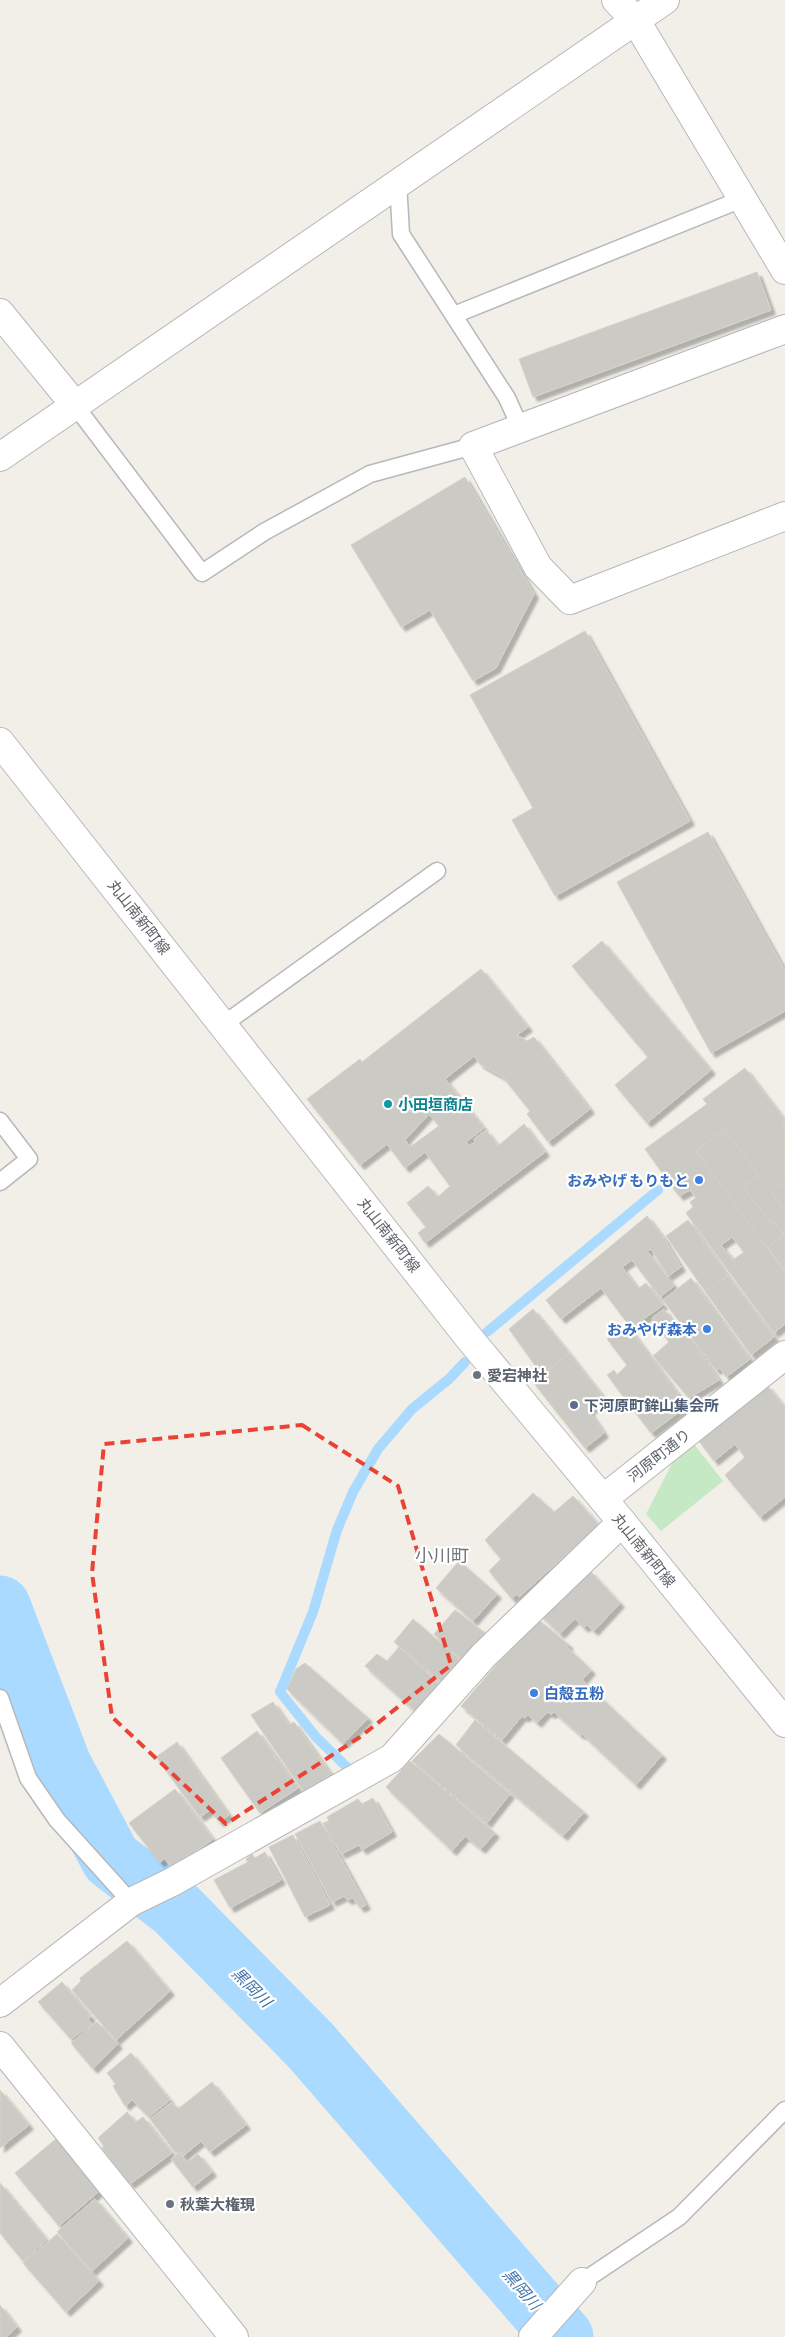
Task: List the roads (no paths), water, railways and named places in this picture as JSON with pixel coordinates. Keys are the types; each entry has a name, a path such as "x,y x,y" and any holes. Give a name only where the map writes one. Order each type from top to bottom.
{"street":[{"path":"616,0 636,21 785,270"},
{"path":"0,457 74,404 665,0"},
{"path":"0,313 74,404"},
{"path":"785,329 473,446 538,567 570,600 785,516"},
{"name":"丸山南新町線","path":"0,742 224,1024 468,1338 622,1522 785,1723"},
{"name":"河原町通り","path":"603,1499 785,1355"},
{"path":"0,2003 131,1902 172,1882 392,1758 484,1655 622,1522"},
{"path":"0,2046 234,2337"},
{"path":"533,2337 582,2282"}],"lane":[{"path":"398,182 402,234 507,398 521,429"},
{"path":"454,315 742,198"},
{"path":"74,404 202,572 264,532 370,474 473,446"},
{"path":"224,1024 437,871"},
{"path":"0,1121 28,1159 0,1182"},
{"path":"0,1698 28,1778 57,1820 131,1902"},
{"path":"582,2282 679,2217 785,2110"}],"waterway":[{"path":"487,1332 658,1190"},
{"path":"357,1777 316,1737 280,1692 313,1612 337,1530 353,1492 378,1449 412,1409 449,1379 465,1362"},
{"name":"黒岡川","path":"0,1606 61,1765 111,1859 176,1909 311,2046 563,2337"}],"place":[{"name":"小田垣商店","path":"388,1104"},
{"name":"おみやげ もりもと","path":"699,1180"},
{"name":"おみやげ森本","path":"707,1329"},
{"name":"愛宕神社","path":"477,1375"},
{"name":"下河原町鉾山集会所","path":"574,1405"},
{"name":"白殻五粉","path":"534,1693"},
{"name":"秋葉大権現","path":"170,2204"}],"district":[{"name":"小川町","path":"442,1555"}]}
